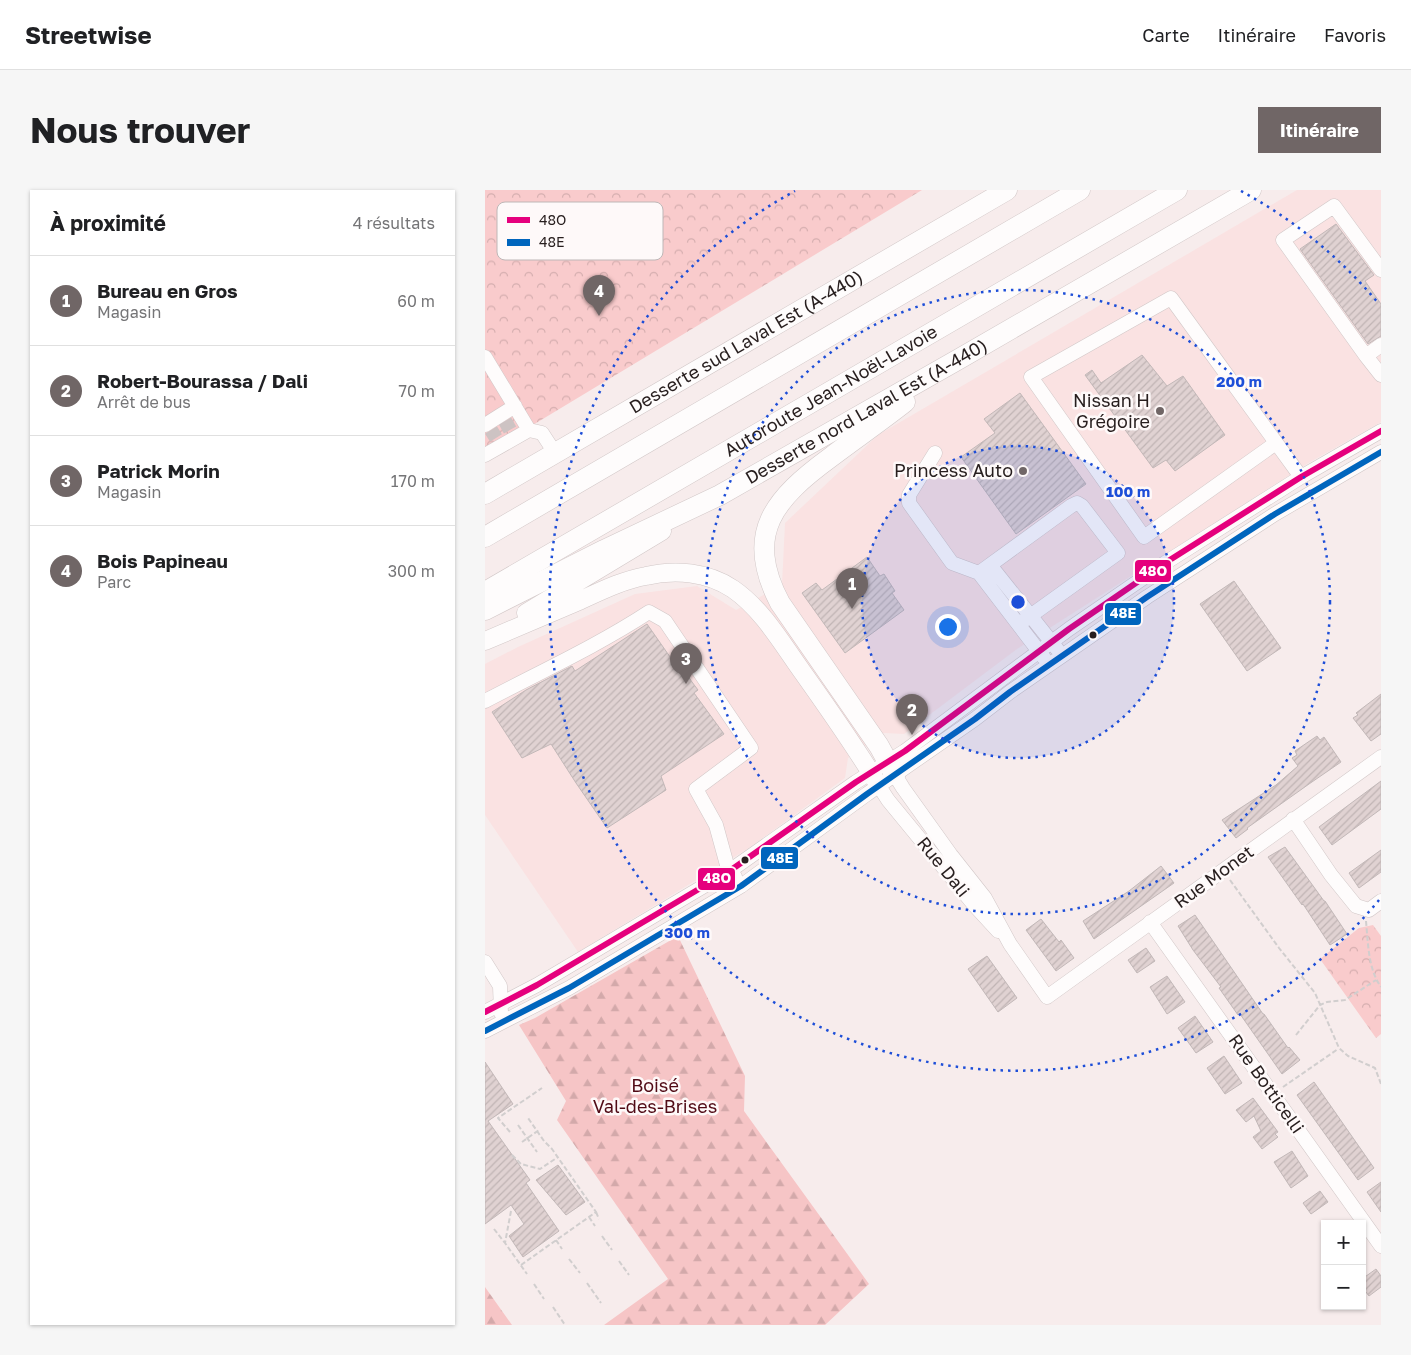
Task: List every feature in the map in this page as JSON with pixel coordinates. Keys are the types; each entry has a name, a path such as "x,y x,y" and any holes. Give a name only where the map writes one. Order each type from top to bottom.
{"highway":[{"name":"Desserte sud Laval Est (A-440)","path":"486,492 1007,190"},
{"path":"485,537 1080,190"},
{"name":"Autoroute Jean-Noël-Lavoie","path":"485,592 1177,190"},
{"name":"Desserte nord Laval Est (A-440)","path":"720,495 1251,190"},
{"path":"883,774 879,746 779,603 766,571 765,537 776,508 792,488 816,468 870,430 959,359"},
{"path":"485,610 604,550 720,495"}],"main road":[{"name":"Desserte nord Laval Est (A-440)","path":"485,640 720,495"},
{"path":"485,640 601,591 637,578 675,573 693,574 710,578 739,593 763,617 862,756 883,774"}],"street":[{"path":"1381,270 1334,206 1283,240 1381,376"},
{"path":"1276,443 1144,537 1031,377 1171,298 1301,477"},
{"path":"1366,356 1381,345"},
{"path":"485,358 529,430"},
{"path":"508,426 515,406"},
{"path":"492,432 508,426 542,433 555,453"},
{"path":"492,432 508,426"},
{"path":"486,453 492,432"},
{"path":"485,1031 569,988 741,886 1039,652 1165,563 1301,477 1381,432"},
{"path":"491,1006 542,982 731,870 883,774 975,719 1049,664 1206,558 1275,514 1381,452"},
{"path":"935,453 909,495 908,500 952,563 985,569 1025,620 1052,643 1062,656"},
{"path":"985,569 1071,506 1077,503 1082,506 1118,553 1025,620"},
{"path":"485,701 612,636 649,612 665,621 751,748 696,789 717,825 727,865 741,886"},
{"path":"1025,620 1039,652 1049,664"},
{"name":"Rue Monet","path":"1047,997 1381,756"},
{"name":"Rue Dali","path":"883,774 893,807 975,906 1010,944"},
{"name":"Rue Dali","path":"883,774 903,788 951,855 985,898 1010,944 1047,997"},
{"path":"1293,819 1331,875 1356,906 1369,910 1381,901"},
{"name":"Rue Botticelli","path":"1150,922 1381,1246"},
{"path":"485,962 500,986 491,1006"},
{"path":"491,1006 501,1023"}],"path":[{"path":"1223,870 1249,908 1315,994 1339,1048 1348,1056 1375,1068 1381,1084"},
{"path":"1364,908 1371,962 1376,980 1381,987"},
{"path":"1296,1035 1320,1005 1327,1002 1345,1000 1376,980"},
{"path":"1273,1095 1339,1048"},
{"path":"510,1132 498,1118 542,1088"},
{"path":"528,1118 596,1212 599,1219"},
{"path":"519,1125 537,1152"},
{"path":"522,1142 538,1131"},
{"path":"512,1155 521,1164 540,1169 557,1157"},
{"path":"505,1243 511,1211"},
{"path":"521,1265 596,1212"},
{"path":"589,1217 595,1226"},
{"path":"494,1229 527,1274"},
{"path":"602,1236 612,1250"},
{"path":"556,1240 562,1249"},
{"path":"569,1259 580,1273"},
{"path":"619,1261 629,1275"},
{"path":"534,1284 544,1299"},
{"path":"587,1284 601,1303"},
{"path":"553,1308 565,1325"}],"shaded area":[{"path":"1297,190 1381,190 1381,422 1310,462 1017,649 904,734 884,733 848,758 845,778 749,848 578,952 485,815 485,664 635,594 697,586 736,610 782,585 785,523 878,435"}],"green space":[{"path":"485,190 922,190 485,454"},
{"path":"1373,925 1381,936 1381,1034 1376,1038 1320,959 1359,928"},
{"name":"Boisé Val-des-Brises","path":"678,936 745,1076 744,1111 869,1284 825,1325 604,1325 668,1279 557,1120 566,1101 519,1025 535,1018"},
{"path":"485,1287 512,1325 485,1325"}],"building":[{"path":"1336,224 1374,275 1365,281 1381,304 1381,336 1368,344 1300,249"},
{"name":"Nissan H Grégoire","path":"1142,355 1167,386 1183,376 1225,435 1175,471 1166,460 1153,468 1085,375 1092,370 1101,383"},
{"name":"Princess Auto","path":"1020,393 1086,484 1016,534 961,457 995,433 984,419"},
{"path":"867,557 880,576 884,574 895,591 892,593 904,610 845,653 802,593 816,583 822,590"},
{"path":"1234,581 1281,648 1247,671 1200,604"},
{"path":"647,624 682,674 685,672 698,690 694,693 724,734 661,776 666,790 607,828 551,744 522,758 492,712 526,690 572,666 575,671"},
{"path":"1381,694 1381,734 1371,741 1353,718 1358,715 1356,713"},
{"path":"1317,736 1320,740 1324,737 1341,762 1247,828 1236,838 1222,820 1276,785 1298,766 1292,758 1297,755 1295,751"},
{"path":"1381,781 1381,809 1332,845 1319,827"},
{"path":"1285,847 1347,934 1330,945 1303,904 1268,857"},
{"path":"1381,850 1381,872 1359,888 1349,873"},
{"path":"1161,866 1174,883 1094,939 1083,921 1129,891"},
{"path":"1195,915 1263,1014 1288,1048 1300,1060 1282,1074 1240,1014 1238,1015 1219,988 1221,987 1193,950 1178,926"},
{"path":"1041,919 1059,942 1061,940 1074,958 1056,971 1026,930"},
{"path":"1146,948 1155,961 1137,973 1128,960"},
{"path":"987,956 1017,998 998,1012 968,969"},
{"path":"1167,976 1185,1002 1167,1014 1150,987"},
{"path":"1195,1016 1213,1042 1196,1053 1178,1028"},
{"path":"1224,1056 1242,1083 1225,1094 1207,1068"},
{"path":"485,1062 513,1104 488,1121 530,1180 526,1183 559,1231 523,1257 509,1236 524,1224 511,1205 485,1224"},
{"path":"1314,1082 1374,1168 1358,1180 1297,1095"},
{"path":"1253,1098 1278,1132 1275,1134 1278,1137 1262,1149 1253,1137 1261,1131 1254,1116 1246,1122 1236,1110"},
{"path":"1292,1151 1308,1176 1291,1188 1274,1162"},
{"path":"558,1165 585,1202 566,1215 536,1180"},
{"path":"1381,1182 1381,1212 1367,1192"},
{"path":"1320,1191 1328,1202 1311,1214 1303,1203"},
{"path":"1376,1269 1381,1276 1381,1287 1369,1296 1366,1292 1366,1276"}],"tunnel":[{"path":"505,421 510,430"},
{"path":"491,430 496,438"}],"transit line":[{"name":"48O","path":"485,1012 537,985 731,870 856,782 905,751 1069,629 1165,563 1301,477 1381,431"},
{"name":"48E","path":"485,1031 569,988 741,886 1010,692 1147,597 1275,514 1381,452"}],"place":[{"name":"Bois Papineau","path":"599,316"},
{"name":"Nissan H Grégoire","path":"1160,411"},
{"name":"Princess Auto","path":"1023,471"},
{"name":"Bureau en Gros","path":"852,609"},
{"name":"Patrick Morin","path":"686,684"},
{"name":"Robert-Bourassa / Dali","path":"912,735"}]}
